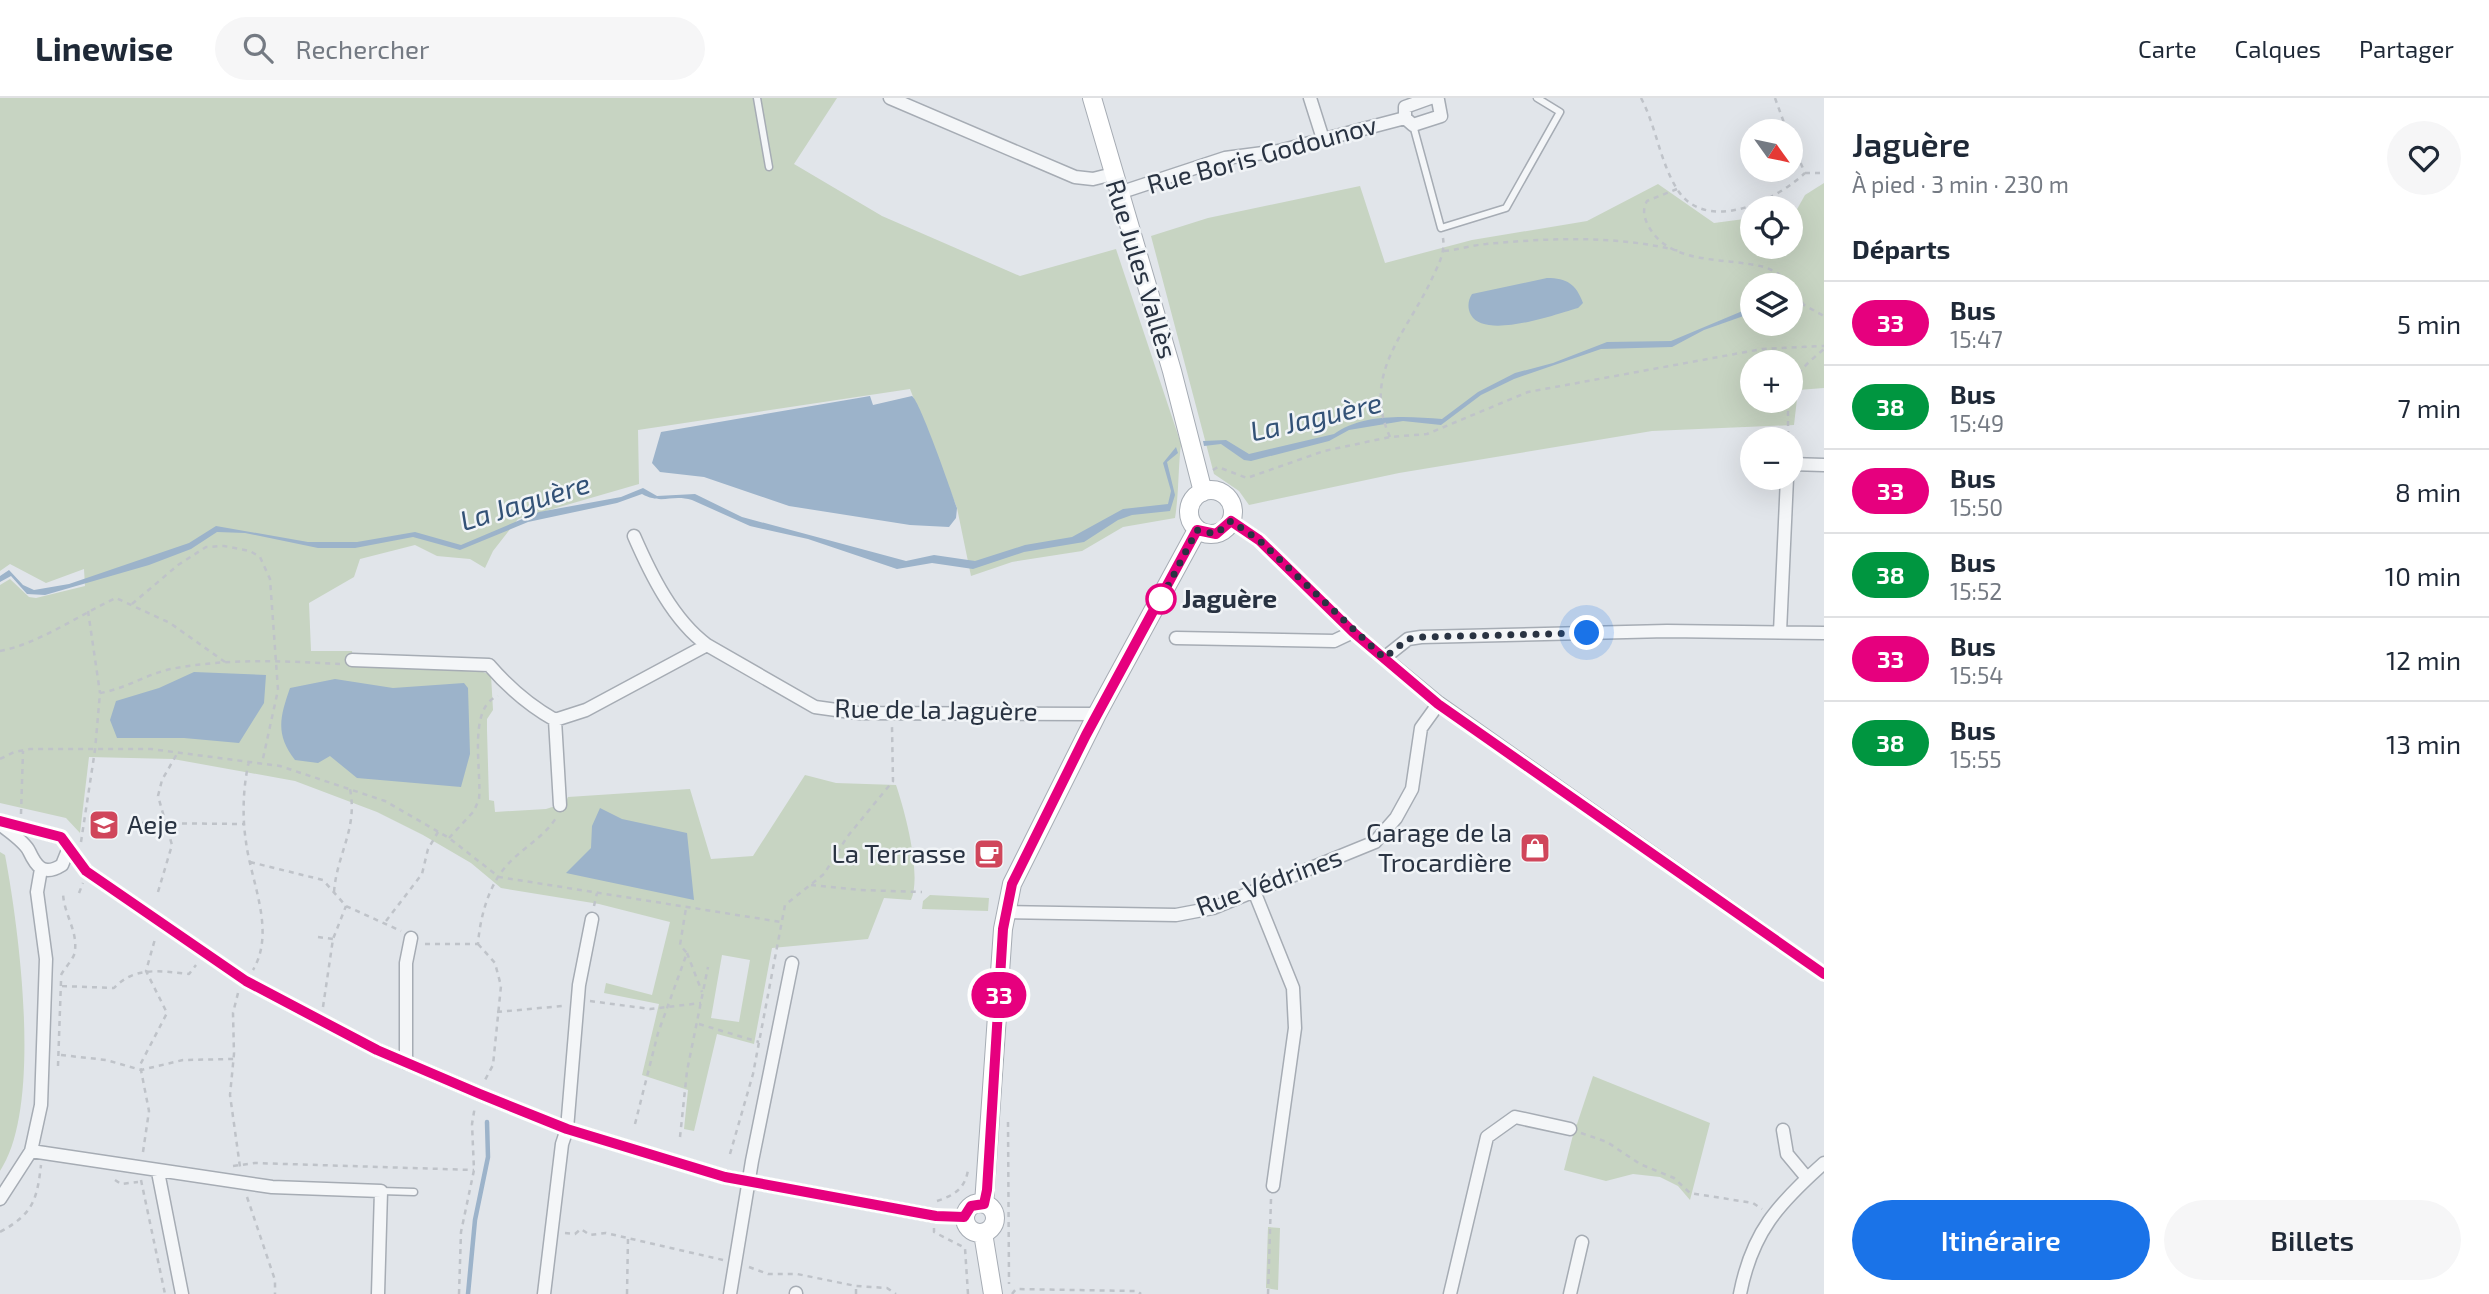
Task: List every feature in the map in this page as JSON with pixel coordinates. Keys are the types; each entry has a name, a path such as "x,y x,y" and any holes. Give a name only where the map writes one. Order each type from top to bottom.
{"street":[{"path":"890,98 1074,177 1093,179 1113,174"},
{"name":"Rue Jules Vallès","path":"1091,98 1203,492"},
{"path":"1310,98 1323,139"},
{"path":"1436,98 1441,116 1409,121 1405,107 1436,98"},
{"name":"Rue Boris Godounov","path":"1119,193 1225,158 1279,151 1409,121"},
{"path":"1803,464 1824,465"},
{"path":"1780,632 1786,490"},
{"path":"1217,491 1229,500 1232,506 1231,521 1216,534 1197,530 1190,519 1190,506 1203,492 1217,491"},
{"path":"1231,521 1259,540 1353,632 1438,704 1824,974"},
{"path":"984,1204 1005,912 1018,866 1197,530"},
{"name":"Rue de la Jaguère","path":"634,536 646,563 687,631 815,707 892,713 1097,714"},
{"path":"1175,638 1334,642 1353,632"},
{"path":"1384,658 1408,639 1421,637 1824,633"},
{"path":"555,720 586,710 707,645"},
{"path":"352,660 489,665 512,689 555,720"},
{"name":"Rue Védrines","path":"1005,912 1176,915 1213,908 1375,842 1396,818 1412,789 1422,728 1438,704"},
{"path":"555,720 560,804"},
{"path":"0,822 41,834"},
{"path":"0,822 29,850 34,865 41,869 48,871 62,865 86,871"},
{"path":"29,850 35,837 41,834 48,832 61,837 86,871 246,981 406,1063 567,1129 750,1182 936,1216 964,1217"},
{"path":"62,865 68,850"},
{"path":"0,1199 31,1151 41,1105 46,959 37,892 41,869"},
{"path":"1254,891 1293,988 1295,1028 1273,1186"},
{"path":"544,1294 562,1144 567,1129 580,1002 579,985 592,919"},
{"path":"406,1063 406,962 411,938"},
{"path":"730,1294 792,963"},
{"path":"1450,1294 1487,1137 1515,1117 1570,1129"},
{"path":"1783,1130 1787,1154 1807,1178"},
{"path":"31,1151 272,1187 381,1191 378,1294"},
{"path":"1740,1294 1753,1245 1770,1215 1824,1163"},
{"path":"159,1172 181,1294"},
{"path":"964,1217 971,1206 984,1204 992,1210 994,1221 984,1233 993,1294"},
{"path":"964,1217 970,1230 984,1233"},
{"path":"1570,1294 1582,1242"}],"lane":[{"path":"757,98 769,167"},
{"path":"1409,121 1441,228 1506,208 1560,112 1537,98"},
{"path":"381,1191 414,1192"}],"path":[{"path":"1641,98 1676,189 1704,211 1721,212 1748,207 1779,192 1805,173 1824,173"},
{"path":"1775,98 1783,119"},
{"path":"1803,168 1805,173"},
{"path":"1676,189 1647,201 1643,209 1652,233 1679,251"},
{"path":"1390,437 1378,390 1383,369 1423,300 1444,251 1441,228"},
{"path":"1444,251 1484,244 1639,241 1714,261 1766,267 1776,273"},
{"path":"1803,303 1824,316"},
{"path":"1803,369 1824,347"},
{"path":"1218,467 1247,478 1324,451 1390,437 1427,435 1508,399 1589,379 1646,373 1762,349 1824,347"},
{"path":"132,604 178,565 206,547 224,546 250,551 260,557 268,569 278,690 262,763"},
{"path":"0,651 24,646 116,598 170,623 225,662"},
{"path":"80,842 95,750 100,693 88,611"},
{"path":"100,693 115,691 169,669 225,662 347,664 352,660"},
{"path":"449,838 474,811 479,799 481,712 491,699 512,689"},
{"path":"730,1154 759,1042 786,905 829,867 847,837 893,781 892,713"},
{"path":"22,813 23,751"},
{"path":"0,759 23,751 178,751 262,763 385,801 449,838 499,877 781,922"},
{"path":"158,892 172,845 158,796 162,780 178,751"},
{"path":"249,761 245,778 244,824 259,903 261,944 259,960 236,997 230,1115 243,1182 275,1280 275,1294"},
{"path":"334,892 336,870 353,821 350,789"},
{"path":"459,1294 461,1232 474,1170 472,1124 480,1094 493,1065 501,986 499,970 478,944 483,911 508,864 547,830 556,819 560,804"},
{"path":"142,823 244,824"},
{"path":"386,922 422,874 428,849 438,832"},
{"path":"250,862 323,880 346,906 386,922 426,944 478,944"},
{"path":"811,884 860,890 922,892"},
{"path":"321,1021 333,939 346,906"},
{"path":"686,908 680,944 687,953 703,995"},
{"path":"318,937 333,939"},
{"path":"155,939 146,969 167,1013 140,1065 149,1111 141,1182 165,1294"},
{"path":"635,1124 658,1032 687,953"},
{"path":"61,986 114,988 122,980 146,969 188,974 196,965"},
{"path":"680,1137 687,1071 708,967"},
{"path":"497,1012 580,1002 650,1009 701,1003"},
{"path":"698,1024 759,1042"},
{"path":"61,1055 106,1059 141,1070 183,1060 234,1059"},
{"path":"1008,1115 1011,1294"},
{"path":"1570,1129 1607,1143 1640,1164 1674,1178 1690,1193 1753,1203 1770,1215"},
{"path":"232,1166 255,1163 474,1170"},
{"path":"115,1180 121,1184 141,1182"},
{"path":"1268,1294 1269,1209 1273,1186"},
{"path":"934,1232 965,1248 968,1294"},
{"path":"628,1238 628,1294"},
{"path":"856,1286 856,1294"},
{"path":"1011,1294 1016,1289 1137,1291 1141,1294"}],"green space":[{"path":"0,98 837,98 794,164 882,216 1020,276 1116,249 1181,444 1175,518 1123,527 1082,551 1012,562 971,576 957,508 910,389 638,430 639,484 518,519 493,551 485,568 470,559 437,556 415,545 360,559 354,577 309,603 311,651 352,651 353,667 472,668 491,675 493,710 487,719 489,800 494,801 495,812 546,809 565,803 568,797 690,789 711,859 753,856 805,775 836,783 896,785 908,826 913,859 915,875 911,900 884,898 868,939 772,948 754,1044 717,1034 694,1131 684,1129 688,1090 642,1075 659,1004 604,993 606,983 652,995 670,922 599,904 501,888 471,863 377,812 295,781 173,759 89,757 80,833 66,818 0,803 0,585 10,579 29,597 36,598 85,586 84,569 46,583 10,564 0,571","holes":["722,955 750,960 739,1022 711,1018"]},
{"path":"1824,183 1824,388 1803,390 1803,350 1740,350 1740,413 1795,413 1794,425 1652,431 1399,473 1249,505 1239,491 1214,474 1151,236 1208,218 1360,186 1385,263 1472,240 1587,221 1658,184 1714,223 1740,220 1740,259 1803,259 1803,199"},
{"path":"0,852 5,855 16,927 24,1017 24,1062 21,1105 13,1142 0,1171"},
{"path":"930,895 989,898 988,911 922,909 923,901"},
{"path":"1593,1076 1710,1123 1690,1200 1678,1186 1660,1177 1633,1174 1606,1181 1564,1170 1573,1135 1570,1129 1577,1124"},
{"path":"1268,1227 1280,1228 1278,1290 1266,1288"}],"water":[{"path":"1547,278 1570,283 1583,303 1578,308 1554,315 1505,325 1479,322 1471,315 1468,304 1472,294"},
{"path":"1740,312 1740,317 1704,330 1672,347 1601,349 1514,379 1481,395 1441,425 1403,421 1349,430 1329,441 1251,461 1244,460 1221,444 1204,446 1203,441 1226,440 1249,454 1334,434 1345,427 1372,419 1442,419 1478,392 1515,373 1553,363 1607,342 1671,341"},
{"path":"870,396 873,405 912,396 916,402 957,508 956,518 949,527 910,525 789,506 704,477 660,472 652,463 661,432"},
{"path":"1176,447 1178,453 1167,462 1175,495 1170,511 1132,515 1118,520 1084,542 1024,552 973,569 932,563 897,569 808,539 750,526 692,500 655,499 642,494 617,503 528,522 460,550 413,537 355,548 318,548 245,533 217,532 191,549 149,565 45,595 27,594 11,576 0,582 0,576 9,570 23,585 34,590 69,584 189,543 216,526 308,542 357,542 415,532 461,545 539,512 621,497 643,488 657,496 695,494 742,517 906,561 934,555 975,561 1025,545 1072,537 1123,509 1168,504 1171,491 1163,463"},
{"path":"194,672 266,675 264,703 239,743 184,738 117,738 110,720 116,701 159,688"},
{"path":"335,679 393,688 464,683 468,688 470,754 461,787 357,778 330,756 318,763 295,760 284,742 281,725 290,688"},
{"path":"600,808 622,819 687,833 694,900 566,873 591,848 592,826"}],"waterway":[{"path":"468,1294 475,1220 488,1157 487,1122"}],"bus line":[{"name":"33","path":"0,821 41,834 55,833 66,842 68,850 86,871 246,981 377,1050 480,1094 567,1129 725,1177 936,1216 964,1217 971,1206 984,1204 987,1190 1003,929 1018,866 1197,530 1216,534 1228,527 1231,521 1259,540 1353,632 1438,704 1824,974"}],"place":[{"name":"Jaguère","path":"1161,599"},
{"name":"Aeje","path":"104,825"},
{"name":"Garage de la Trocardière","path":"1535,848"},
{"name":"La Terrasse","path":"989,854"}],"route":[{"path":"1161,599 1156,609 1197,530 1216,534 1228,527 1231,521 1259,540 1353,632 1384,658 1408,639 1421,637 1587,633"}],"water label":[{"name":"La Jaguère","path":"1316,417"},
{"name":"La Jaguère","path":"525,502"}]}
